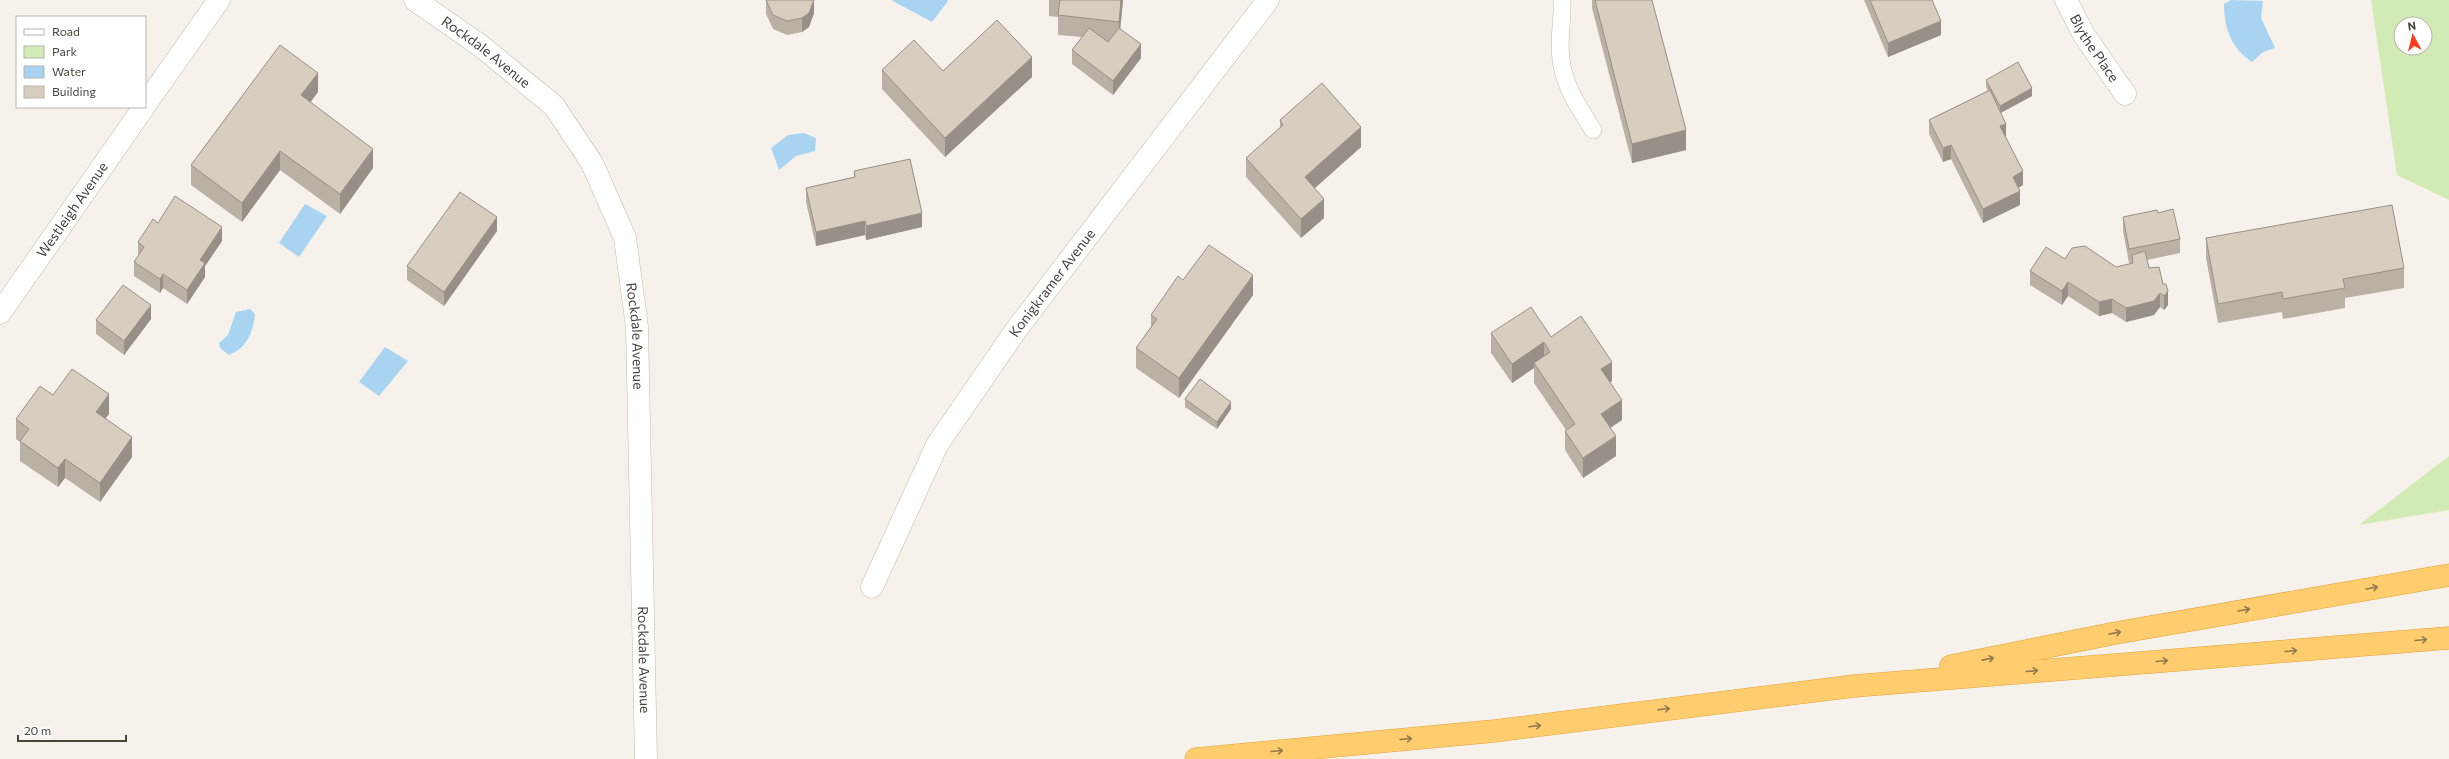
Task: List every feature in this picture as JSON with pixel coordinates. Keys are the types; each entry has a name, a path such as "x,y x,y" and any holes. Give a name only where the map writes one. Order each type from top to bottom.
{"highway":[{"path":"1854,686 2116,633 2449,574"},
{"path":"1196,759 1494,731 1854,686 2449,638"}],"street":[{"name":"Westleigh Avenue","path":"146,103 219,0"},
{"name":"Rockdale Avenue","path":"415,0 481,46 554,106 592,163 625,238 637,326 646,759"},
{"name":"Konigkramer Avenue","path":"872,587 937,445 1016,330 1268,0"},
{"name":"Blythe Place","path":"2066,0 2084,35 2126,94"},
{"name":"Westleigh Avenue","path":"0,313 143,108"}],"lane":[{"path":"1562,0 1560,43 1564,75 1571,94 1593,130"}],"green space":[{"path":"2371,0 2449,0 2449,200 2397,175"},
{"path":"2449,456 2449,510 2359,525"}],"water":[{"path":"891,0 947,0 948,1 932,22"},
{"path":"2231,0 2263,1 2261,18 2275,48 2263,52 2252,62 2234,44 2227,29 2224,4"},
{"path":"804,133 816,138 815,151 796,156 779,170 771,148 788,135"},
{"path":"305,204 327,216 299,257 279,243"},
{"path":"250,309 255,314 251,333 245,344 229,355 220,348 219,343 228,335 236,312"},
{"path":"385,347 408,361 379,396 359,382"}],"building":[{"path":"766,0 814,0 809,13 802,18 787,21 773,15"},
{"path":"1060,0 1121,0 1119,22 1058,15"},
{"path":"1595,0 1652,0 1686,130 1632,144"},
{"path":"1870,0 1932,0 1941,21 1888,43"},
{"path":"997,20 1032,57 945,138 882,70 914,40 943,71"},
{"path":"1089,28 1108,42 1119,28 1141,44 1113,81 1072,50"},
{"path":"280,45 318,73 301,95 373,149 340,194 280,151 242,203 191,165"},
{"path":"2018,62 2032,88 2000,106 1986,80"},
{"path":"1322,83 1361,127 1305,177 1324,199 1301,219 1246,158 1283,125 1280,120"},
{"path":"1990,90 2006,124 2000,126 2023,171 2013,177 2020,191 1983,209 1951,145 1943,148 1929,120"},
{"path":"910,159 922,213 866,226 865,221 816,232 806,188 855,177 854,171"},
{"path":"460,192 497,217 444,292 407,266"},
{"path":"175,196 222,227 200,260 205,263 187,290 163,274 160,279 134,262 144,247 138,242 153,219 158,223"},
{"path":"2392,205 2404,268 2343,279 2345,288 2283,299 2282,292 2218,304 2206,238"},
{"path":"2173,209 2180,239 2129,249 2123,217 2157,210 2158,213"},
{"path":"1209,245 1253,275 1179,378 1136,348 1157,319 1151,315 1178,276 1183,280"},
{"path":"2085,246 2116,267 2133,263 2132,255 2145,251 2149,268 2159,267 2163,284 2166,284 2168,291 2164,296 2160,293 2154,301 2126,308 2112,299 2099,302 2068,282 2062,291 2030,271 2046,247 2065,259 2072,248"},
{"path":"123,285 151,305 124,341 96,320"},
{"path":"1531,307 1551,337 1581,316 1612,362 1601,369 1622,400 1601,414 1616,436 1583,458 1565,431 1575,424 1534,363 1550,352 1544,342 1512,364 1491,333"},
{"path":"72,369 109,394 96,412 132,437 100,483 65,459 58,468 20,441 29,429 16,419 40,386 53,395"},
{"path":"1200,379 1231,402 1217,422 1185,399"}]}
